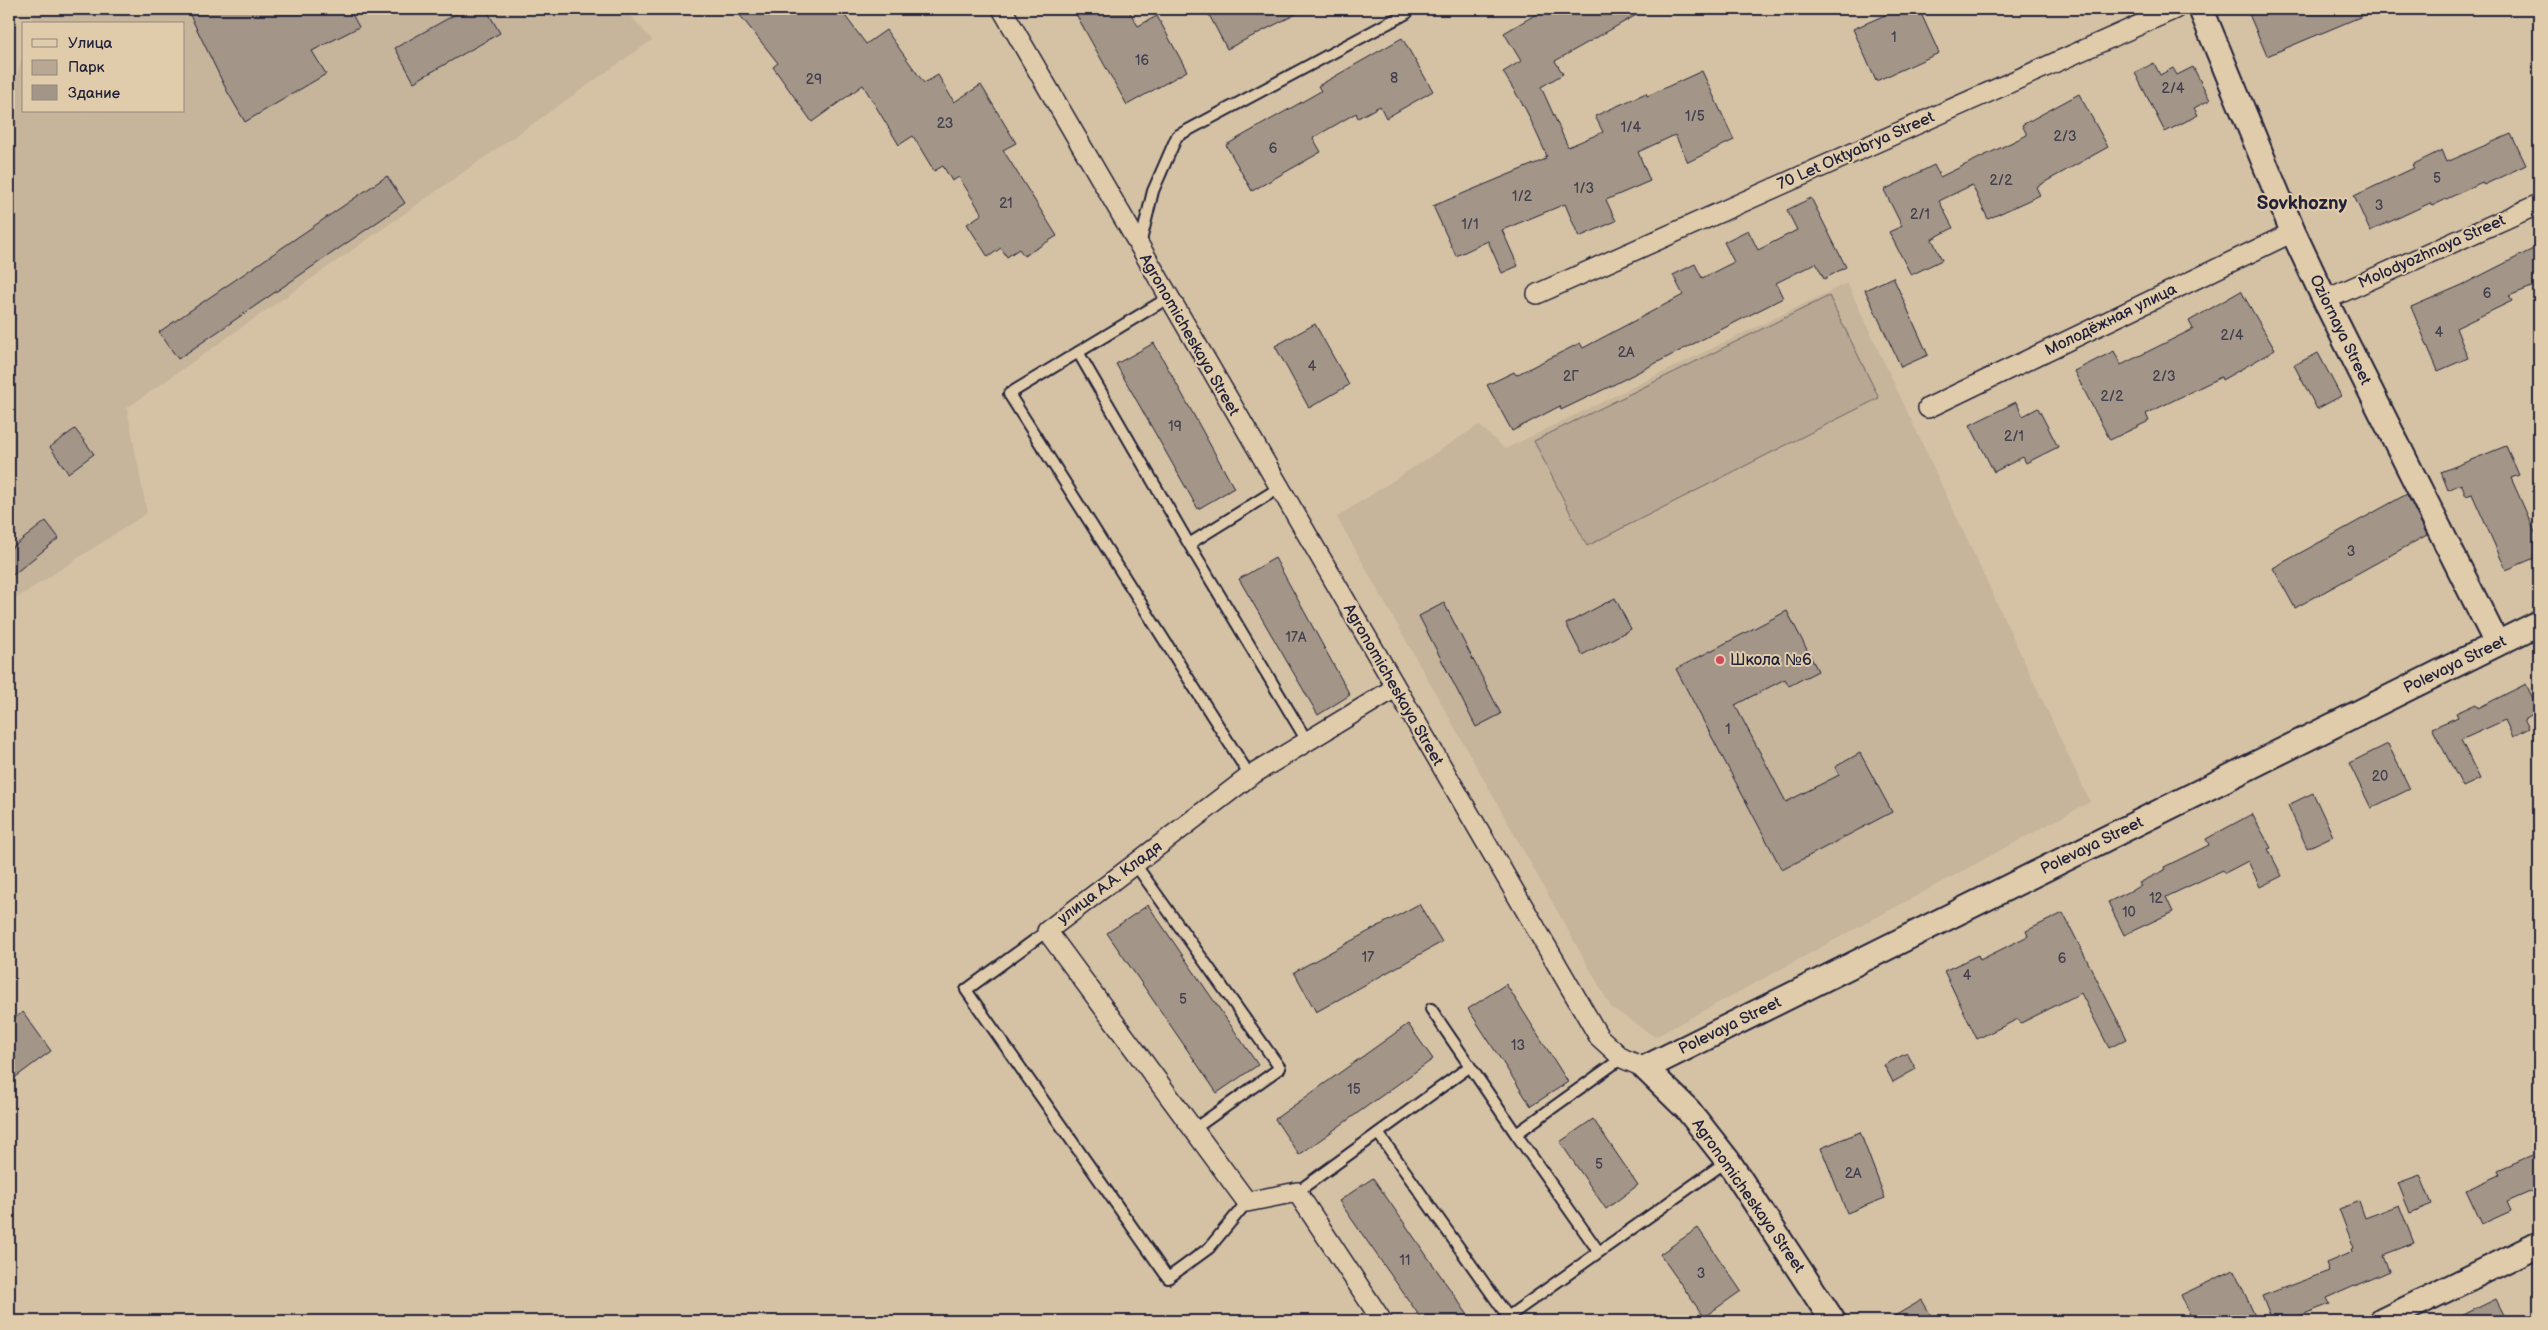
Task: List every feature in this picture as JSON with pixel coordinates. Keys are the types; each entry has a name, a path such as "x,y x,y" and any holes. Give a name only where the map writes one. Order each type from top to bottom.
{"street":[{"name":"Agronomicheskaya Street","path":"1002,9 1599,1038 1622,1058 1645,1068 1688,1110 1728,1161 1834,1321"},
{"name":"70 Let Oktyabrya Street","path":"1537,294 2175,9"},
{"name":"Oziornaya Street","path":"2201,9 2293,232 2324,300 2497,644"},
{"name":"Molodyozhnaya Street","path":"2324,300 2539,204"},
{"name":"Молодёжная улица","path":"1928,408 2293,232"},
{"name":"Polevaya Street","path":"1645,1068 2539,623"},
{"name":"улица А.А. Кладя","path":"1247,1202 1047,931 1250,776 1395,688"},
{"path":"1247,1202 1297,1192 1382,1321"},
{"path":"2382,1321 2539,1244"}],"lane":[{"path":"1139,248 1153,191 1178,136 1407,13"},
{"path":"1168,298 1009,394 1250,776"},
{"path":"1078,352 1189,544 1307,741"},
{"path":"1189,544 1279,488"},
{"path":"1135,864 1280,1068 1194,1129"},
{"path":"1047,931 966,990 1168,1278 1209,1248 1247,1202"},
{"path":"1431,1008 1469,1067 1599,1252"},
{"path":"1516,1134 1622,1058"},
{"path":"1297,1192 1469,1067"},
{"path":"1378,1133 1507,1320 1728,1161"}],"shaded area":[{"path":"35,9 625,9 652,40 127,408 147,513 9,603 9,94 13,92 22,58 22,112 185,112 185,22 32,22"},
{"name":"Школа №6","path":"1847,283 2090,802 1655,1037 1611,1007 1337,517 1479,425 1505,449"}],"green space":[{"path":"1829,296 1879,398 1587,546 1534,441"}],"building":[{"path":"187,9 349,9 359,27 312,51 326,74 245,122 227,91"},
{"path":"465,9 486,9 500,33 414,82 395,48"},
{"path":"735,9 840,9 866,44 886,30 924,83 938,75 954,102 981,85 1016,143 1003,150 1057,236 1024,256 1019,249 1007,257 1001,248 988,257 967,224 982,214 959,177 952,181 943,166 934,171 913,136 899,145 863,85 812,122 773,67 778,63"},
{"path":"1073,9 1128,9 1138,26 1157,16 1187,71 1127,105"},
{"path":"1206,9 1306,9 1227,49"},
{"path":"1545,9 1647,9 1555,61 1563,74 1541,87 1568,147 1603,132 1595,116 1646,93 1647,96 1702,71 1734,140 1688,162 1675,135 1638,152 1650,181 1606,200 1616,221 1579,237 1565,204 1502,230 1518,266 1502,273 1488,241 1456,256 1433,206 1546,159 1545,157 1547,156 1526,110 1503,72 1521,61 1504,33"},
{"path":"1899,9 1919,9 1939,53 1876,81 1853,29"},
{"path":"2261,9 2379,9 2267,56 2249,14"},
{"path":"1402,38 1433,91 1386,118 1380,106 1358,118 1356,113 1313,138 1321,152 1252,191 1226,145 1321,91 1318,86"},
{"path":"2154,63 2160,75 2173,68 2177,75 2193,67 2210,100 2194,108 2198,115 2165,132 2135,73"},
{"path":"2079,94 2108,147 2036,187 2040,195 1988,219 1972,185 1939,201 1953,228 1932,239 1942,260 1911,275 1889,232 1902,226 1884,190 1934,165 1940,177 2027,135 2022,125"},
{"path":"2511,134 2526,165 2484,185 2482,182 2432,206 2430,203 2370,231 2354,196 2414,168 2412,165 2442,150 2447,162"},
{"path":"387,176 405,203 178,359 159,332"},
{"path":"1811,198 1846,267 1824,279 1816,263 1776,283 1783,298 1611,386 1561,410 1560,406 1512,431 1487,385 1514,372 1516,375 1580,343 1583,348 1683,295 1673,275 1695,264 1702,278 1734,262 1724,242 1748,230 1758,250 1797,230 1787,210"},
{"path":"2539,246 2539,284 2509,296 2512,301 2456,328 2468,358 2438,371 2411,307 2462,285"},
{"path":"1893,277 1928,355 1901,367 1865,290"},
{"path":"2241,291 2275,350 2222,380 2221,377 2146,414 2149,421 2110,440 2074,371 2114,351 2121,365 2193,329 2189,321"},
{"path":"1315,324 1349,385 1309,408 1275,346"},
{"path":"1154,343 1234,488 1198,509 1116,364"},
{"path":"2318,353 2341,396 2317,409 2294,365"},
{"path":"2016,402 2023,416 2038,408 2058,447 2026,463 2023,457 1994,472 1970,425"},
{"path":"75,429 94,454 68,473 50,447"},
{"path":"2506,446 2519,475 2511,478 2539,541 2539,556 2506,570 2472,494 2466,496 2461,484 2448,490 2441,472"},
{"path":"2407,494 2427,535 2295,608 2273,568"},
{"path":"46,521 59,538 9,578 9,550"},
{"path":"1275,558 1350,695 1318,715 1239,579"},
{"path":"1615,598 1631,629 1582,655 1566,624"},
{"path":"1444,603 1501,714 1476,727 1419,616"},
{"path":"1787,611 1818,671 1789,686 1785,679 1735,705 1786,802 1839,775 1835,767 1860,753 1892,812 1782,870 1676,669"},
{"path":"2526,684 2539,711 2524,719 2529,728 2513,737 2505,720 2461,740 2480,779 2463,787 2432,728 2458,717 2456,713 2476,704 2478,708"},
{"path":"2388,744 2410,789 2371,808 2349,763"},
{"path":"2313,793 2333,836 2307,848 2288,805"},
{"path":"2252,814 2271,848 2268,849 2282,876 2260,887 2248,861 2225,873 2223,870 2166,897 2173,912 2124,935 2108,902 2141,886 2139,883 2165,870 2164,867 2209,845 2206,839"},
{"path":"1419,904 1442,942 1316,1012 1294,972"},
{"path":"1148,905 1258,1065 1217,1093 1107,933"},
{"path":"2063,913 2127,1039 2109,1048 2081,993 2021,1023 2018,1019 1977,1039 1944,971 1978,955 1980,960 2028,936 2026,931"},
{"path":"1506,984 1568,1082 1531,1106 1468,1009"},
{"path":"23,1012 51,1051 9,1082 9,1022"},
{"path":"1408,1024 1433,1059 1299,1155 1275,1119"},
{"path":"1907,1053 1916,1069 1893,1082 1884,1065"},
{"path":"1593,1119 1638,1185 1606,1209 1560,1142"},
{"path":"1860,1132 1885,1198 1847,1213 1821,1148"},
{"path":"2539,1152 2539,1188 2507,1202 2511,1211 2482,1224 2466,1190 2500,1175 2498,1170"},
{"path":"2420,1175 2432,1204 2410,1213 2398,1183"},
{"path":"1373,1178 1472,1321 1423,1321 1339,1201"},
{"path":"2359,1201 2365,1218 2399,1205 2414,1243 2383,1255 2389,1271 2327,1298 2330,1304 2286,1321 2272,1321 2262,1296 2329,1271 2326,1263 2352,1252 2351,1249 2354,1248 2339,1209"},
{"path":"1698,1228 1741,1291 1704,1317 1660,1254"},
{"path":"2234,1270 2255,1316 2243,1321 2193,1321 2181,1295"},
{"path":"2496,1299 2507,1321 2451,1321"},
{"path":"1922,1300 1934,1321 1886,1321"}],"place":[{"name":"Школа №6","path":"1720,660"}],"district":[{"name":"Sovkhozny","path":"2302,203"}]}
